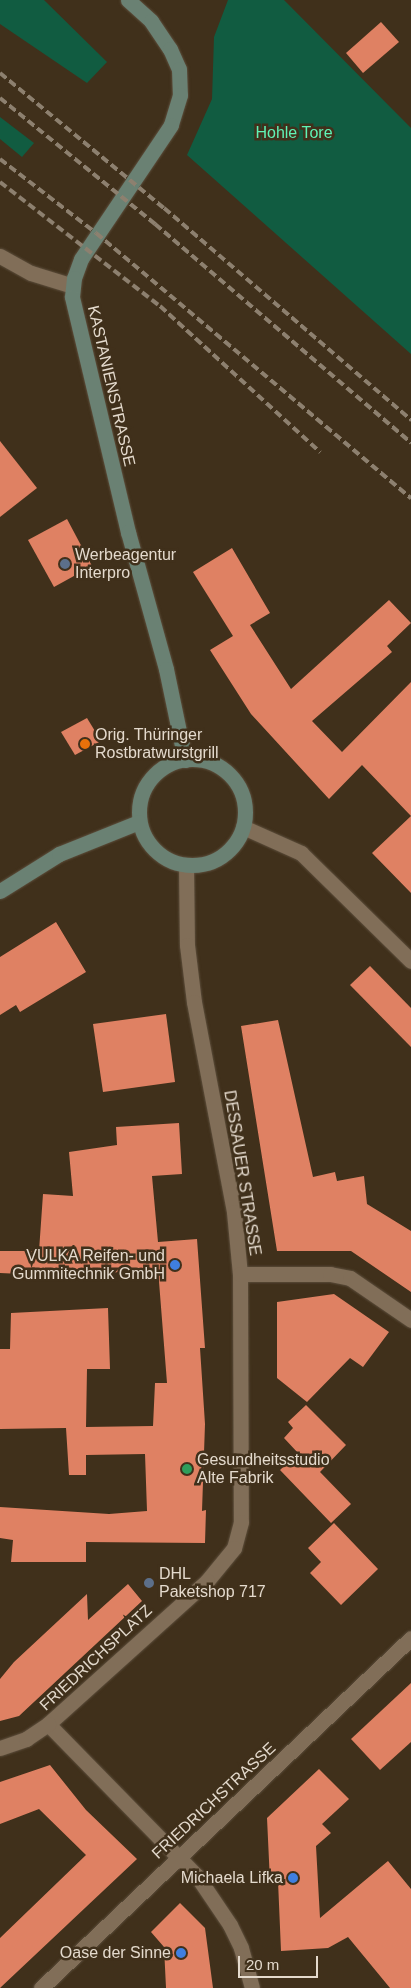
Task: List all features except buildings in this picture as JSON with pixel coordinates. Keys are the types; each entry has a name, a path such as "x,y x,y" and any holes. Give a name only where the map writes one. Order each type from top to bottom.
{"main road":[{"name":"KASTANIENSTRASSE","path":"128,0 151,21 170,49 179,69 180,95 170,125 81,259 73,286 80,337 128,532 166,669 185,760"},
{"path":"185,760 208,762 232,778 244,804 243,827 233,845 217,859 186,865 165,858 156,852 146,838 140,822 141,798 146,786 162,768 185,760"},
{"path":"0,891 59,854 140,822"}],"street":[{"path":"0,256 31,273 73,286"},
{"path":"243,827 301,853 411,961"},
{"name":"DESSAUER STRASSE","path":"186,865 187,945 194,1002 234,1212 240,1274 241,1522 234,1548"},
{"path":"240,1274 330,1274 350,1278 411,1320"},
{"name":"FRIEDRICHSPLATZ","path":"180,1857 48,1724 208,1580 234,1548"},
{"name":"FRIEDRICHSTRASSE","path":"41,1988 411,1638"},
{"path":"0,1748 26,1739 48,1724"},
{"path":"180,1857 217,1902 230,1925 242,1948 252,1988"}],"green space":[{"path":"0,0 44,0 107,62 87,83 0,24"},
{"name":"Hohle Tore","path":"228,0 284,0 411,128 411,354 187,155 212,99 214,37"},
{"path":"0,117 34,143 22,157 0,139"}],"railway":[{"path":"0,73 164,208 411,420"},
{"path":"0,98 155,224 411,443"},
{"path":"0,159 96,233 411,498"},
{"path":"0,182 160,306 320,452"}],"place":[{"name":"Werbeagentur Interpro","path":"65,564"},
{"name":"Orig. Thüringer Rostbratwurstgrill","path":"85,744"},
{"name":"VULKA Reifen- und Gummitechnik GmbH","path":"175,1265"},
{"name":"Gesundheitsstudio Alte Fabrik","path":"187,1469"},
{"name":"DHL Paketshop 717","path":"149,1583"},
{"name":"Michaela Lifka","path":"293,1878"},
{"name":"Oase der Sinne","path":"181,1953"}]}
